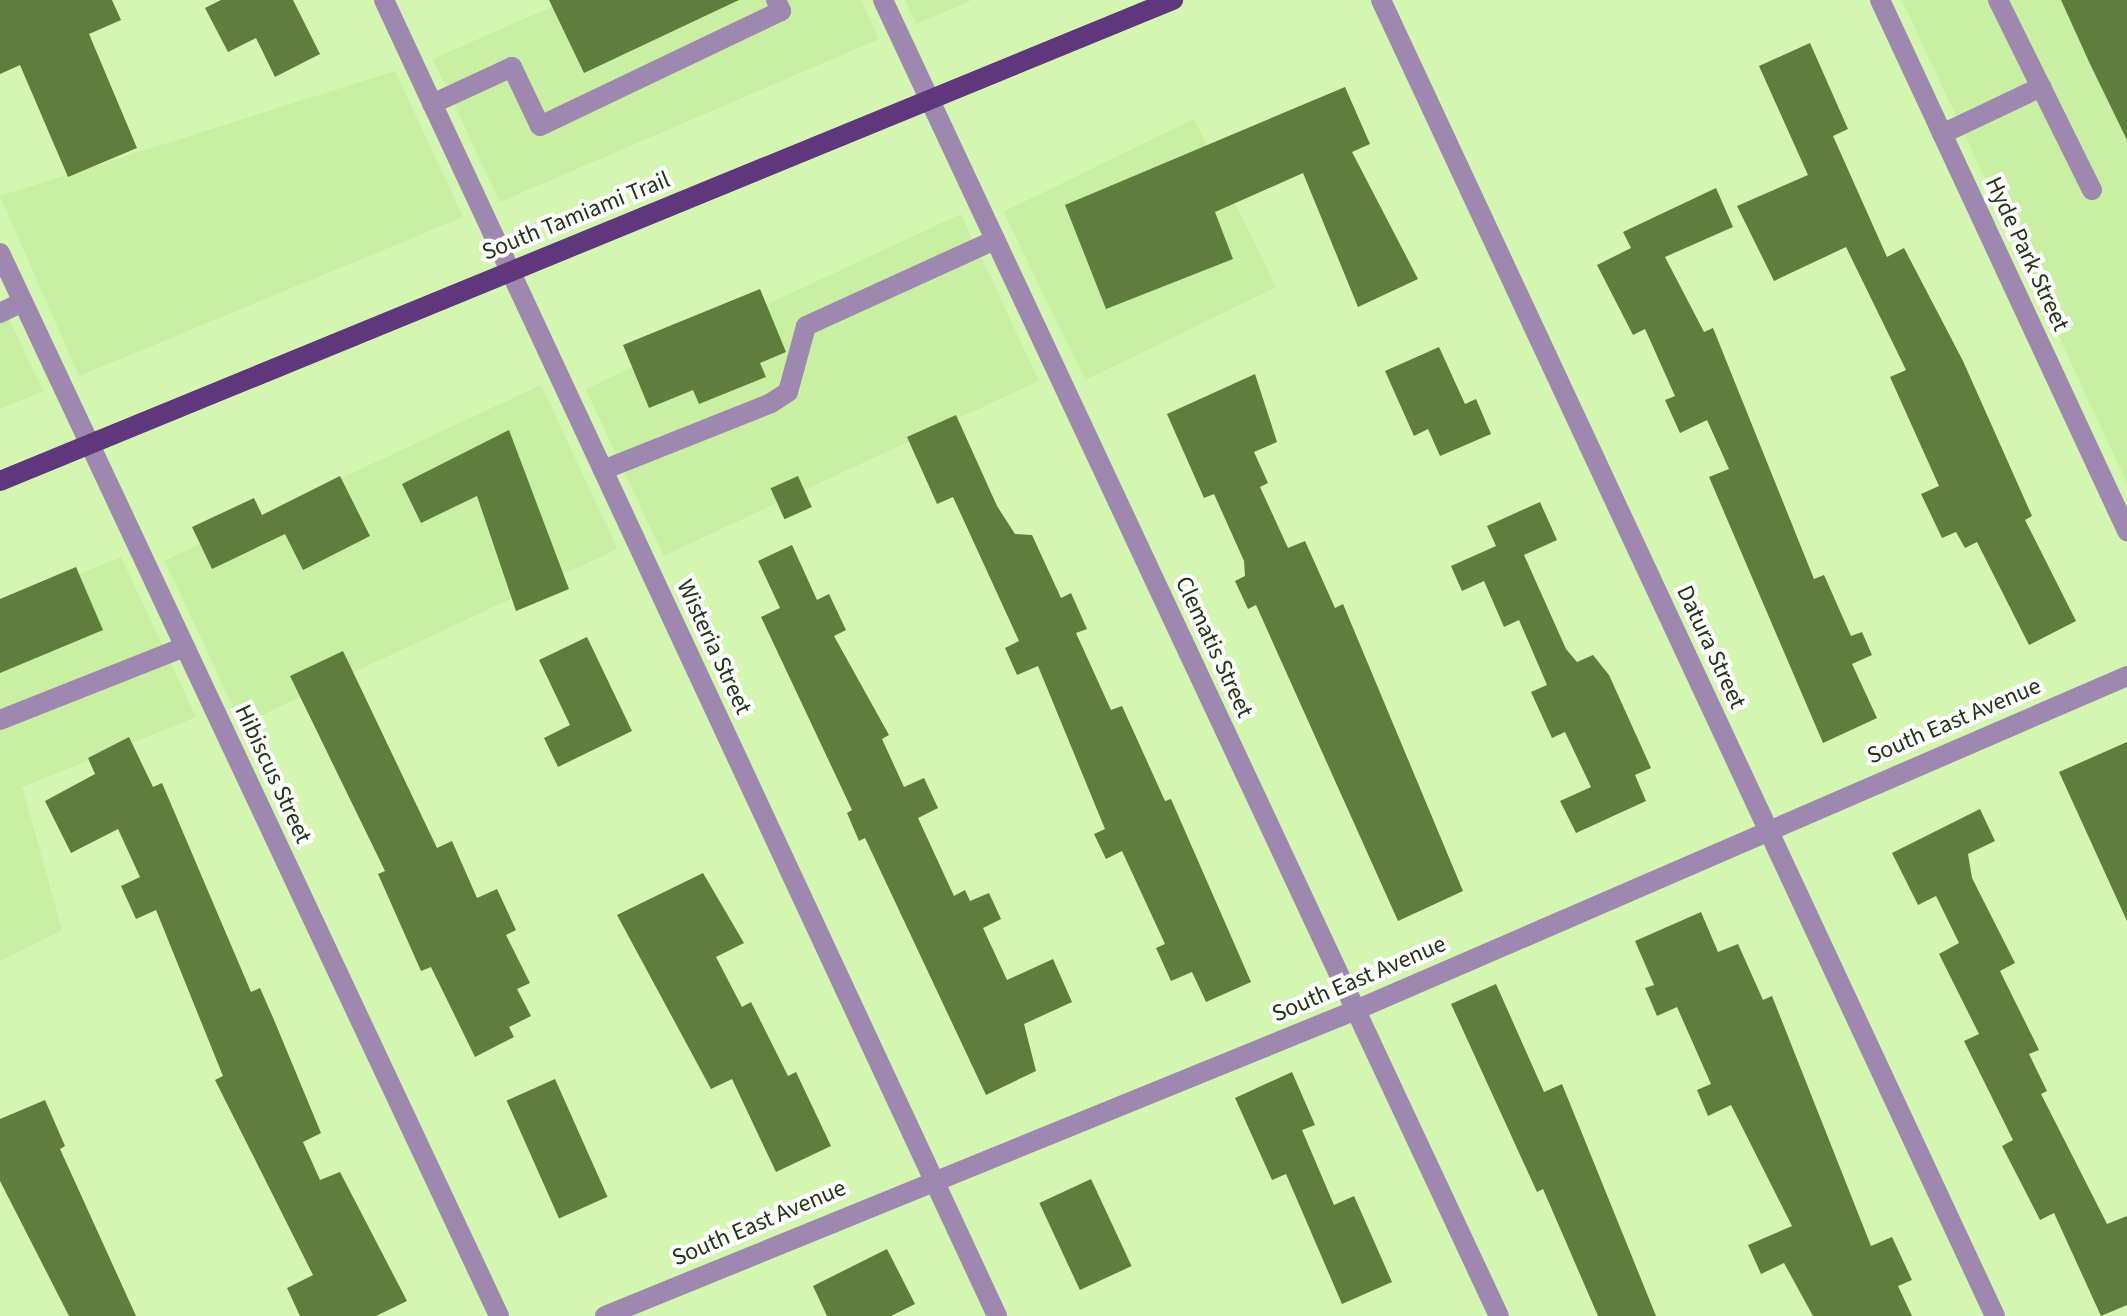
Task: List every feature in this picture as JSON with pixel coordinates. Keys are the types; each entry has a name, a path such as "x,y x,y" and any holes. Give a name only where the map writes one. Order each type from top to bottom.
{"main road":[{"name":"South Tamiami Trail","path":"0,481 1173,0"}],"street":[{"name":"Wisteria Street","path":"384,0 997,1316"},
{"path":"432,104 512,67 540,126 781,11 776,0"},
{"name":"Clematis Street","path":"883,0 1499,1316"},
{"name":"Datura Street","path":"1381,0 1995,1316"},
{"name":"Hyde Park Street","path":"1880,0 2127,531"},
{"path":"1998,0 2092,190"},
{"path":"1942,134 2041,87"},
{"path":"603,470 771,403 788,392 806,326 995,240"},
{"name":"Hibiscus Street","path":"0,253 499,1316"},
{"path":"0,313 23,302"},
{"path":"0,720 184,647"},
{"name":"South East Avenue","path":"605,1316 932,1179 1356,1010 1767,829 2127,676"}],"shaded area":[{"path":"567,0 861,0 879,39 500,202 433,59"},
{"path":"905,0 972,0 916,24"},
{"path":"1902,0 2127,0 2127,483"},
{"path":"395,71 463,217 79,376 0,196"},
{"path":"1194,119 1276,287 1085,380 1003,212"},
{"path":"961,214 1039,381 664,556 586,389"},
{"path":"0,300 43,391 0,409"},
{"path":"541,385 617,549 241,724 165,560"},
{"path":"121,557 196,717 22,787 62,930 0,961 0,606"}],"building":[{"path":"0,0 112,0 121,20 89,34 137,148 68,177 20,65 0,74"},
{"path":"221,0 293,0 320,54 275,77 256,38 228,52 205,8"},
{"path":"549,0 739,0 584,73"},
{"path":"2061,0 2127,0 2127,140 2090,64"},
{"path":"1810,43 1848,129 1833,136 1887,257 1904,248 1963,361 2032,516 2025,520 2076,621 2029,645 1977,542 1965,548 1956,532 1942,538 1921,494 1939,486 1890,377 1906,370 1846,247 1774,281 1737,206 1808,175 1759,66"},
{"path":"1345,87 1370,144 1352,152 1418,279 1358,307 1303,173 1215,212 1233,259 1106,309 1065,205"},
{"path":"1716,188 1733,227 1665,257 1704,332 1713,328 1814,579 1824,575 1851,636 1862,632 1872,655 1852,664 1877,718 1823,743 1709,477 1729,469 1707,420 1680,433 1665,400 1675,396 1645,329 1633,335 1597,265 1631,248 1623,232"},
{"path":"760,289 786,352 760,363 766,377 699,404 693,390 649,408 623,345"},
{"path":"1439,347 1465,404 1476,399 1491,434 1440,456 1428,429 1414,436 1385,371"},
{"path":"1255,374 1277,442 1254,452 1268,483 1260,487 1288,548 1305,541 1335,608 1343,604 1463,891 1398,921 1256,605 1248,609 1235,581 1245,576 1244,561 1214,494 1204,498 1167,414"},
{"path":"956,415 997,506 1015,534 1032,535 1061,598 1071,593 1087,629 1076,633 1111,710 1122,706 1165,801 1171,799 1251,982 1206,1002 1192,972 1171,981 1156,948 1165,944 1122,851 1106,859 1094,834 1105,829 1038,666 1017,675 1005,648 1019,641 953,497 937,504 907,437"},
{"path":"509,430 569,589 516,611 477,496 421,523 402,484"},
{"path":"340,476 370,536 303,570 285,534 212,569 192,527 254,498 262,515"},
{"path":"798,476 812,507 784,519 771,488"},
{"path":"1540,502 1557,540 1524,555 1566,649 1577,662 1593,655 1609,675 1651,768 1635,775 1646,801 1576,833 1560,801 1591,787 1565,732 1552,738 1531,692 1547,685 1519,620 1504,627 1484,581 1462,591 1451,566 1496,546 1487,526"},
{"path":"792,545 817,600 829,594 846,630 834,636 889,735 882,739 904,787 924,778 938,808 918,818 954,896 965,890 970,901 989,893 1001,919 983,928 1007,980 1053,959 1072,1002 1024,1024 1036,1071 986,1095 865,838 859,841 847,813 852,810 761,617 780,608 758,561"},
{"path":"76,567 103,630 0,673 0,599"},
{"path":"587,637 632,731 558,767 544,738 570,725 539,660"},
{"path":"343,651 437,848 452,841 477,898 497,889 516,930 506,935 530,983 517,989 531,1016 509,1027 514,1037 475,1057 431,967 421,971 378,874 385,871 290,676"},
{"path":"129,737 153,787 162,783 251,992 260,988 274,1020 321,1133 303,1142 320,1180 340,1172 407,1301 376,1316 300,1316 287,1288 313,1275 215,1080 223,1076 156,910 136,919 121,886 140,877 118,829 71,853 45,801 95,774 88,758"},
{"path":"2127,742 2127,921 2059,772"},
{"path":"1980,809 1995,841 1968,854 1972,878 2015,963 2000,971 2039,1050 2029,1054 2047,1091 2041,1094 2107,1224 2127,1216 2127,1305 2101,1316 2054,1213 2040,1220 2002,1146 2013,1140 1964,1041 1979,1034 1939,954 1959,943 1936,896 1918,905 1892,853"},
{"path":"703,873 744,943 716,957 742,1007 751,1002 788,1076 796,1072 831,1146 776,1172 732,1079 711,1089 617,915"},
{"path":"1701,912 1718,952 1738,944 1763,1000 1772,996 1871,1246 1892,1237 1912,1280 1898,1286 1912,1316 1813,1316 1784,1263 1761,1274 1748,1245 1792,1226 1731,1105 1708,1116 1697,1090 1711,1084 1677,1007 1657,1016 1645,988 1654,985 1635,941"},
{"path":"1496,984 1544,1092 1562,1084 1656,1316 1598,1316 1543,1189 1537,1192 1451,1004"},
{"path":"1292,1072 1315,1125 1302,1130 1334,1205 1354,1196 1392,1282 1342,1304 1286,1174 1272,1180 1235,1098"},
{"path":"555,1079 607,1197 559,1218 507,1101"},
{"path":"45,1100 65,1146 60,1149 136,1316 69,1316 0,1181 0,1119"},
{"path":"1091,1179 1132,1266 1080,1290 1039,1203"},
{"path":"887,1249 915,1304 891,1316 827,1316 813,1286"}]}
